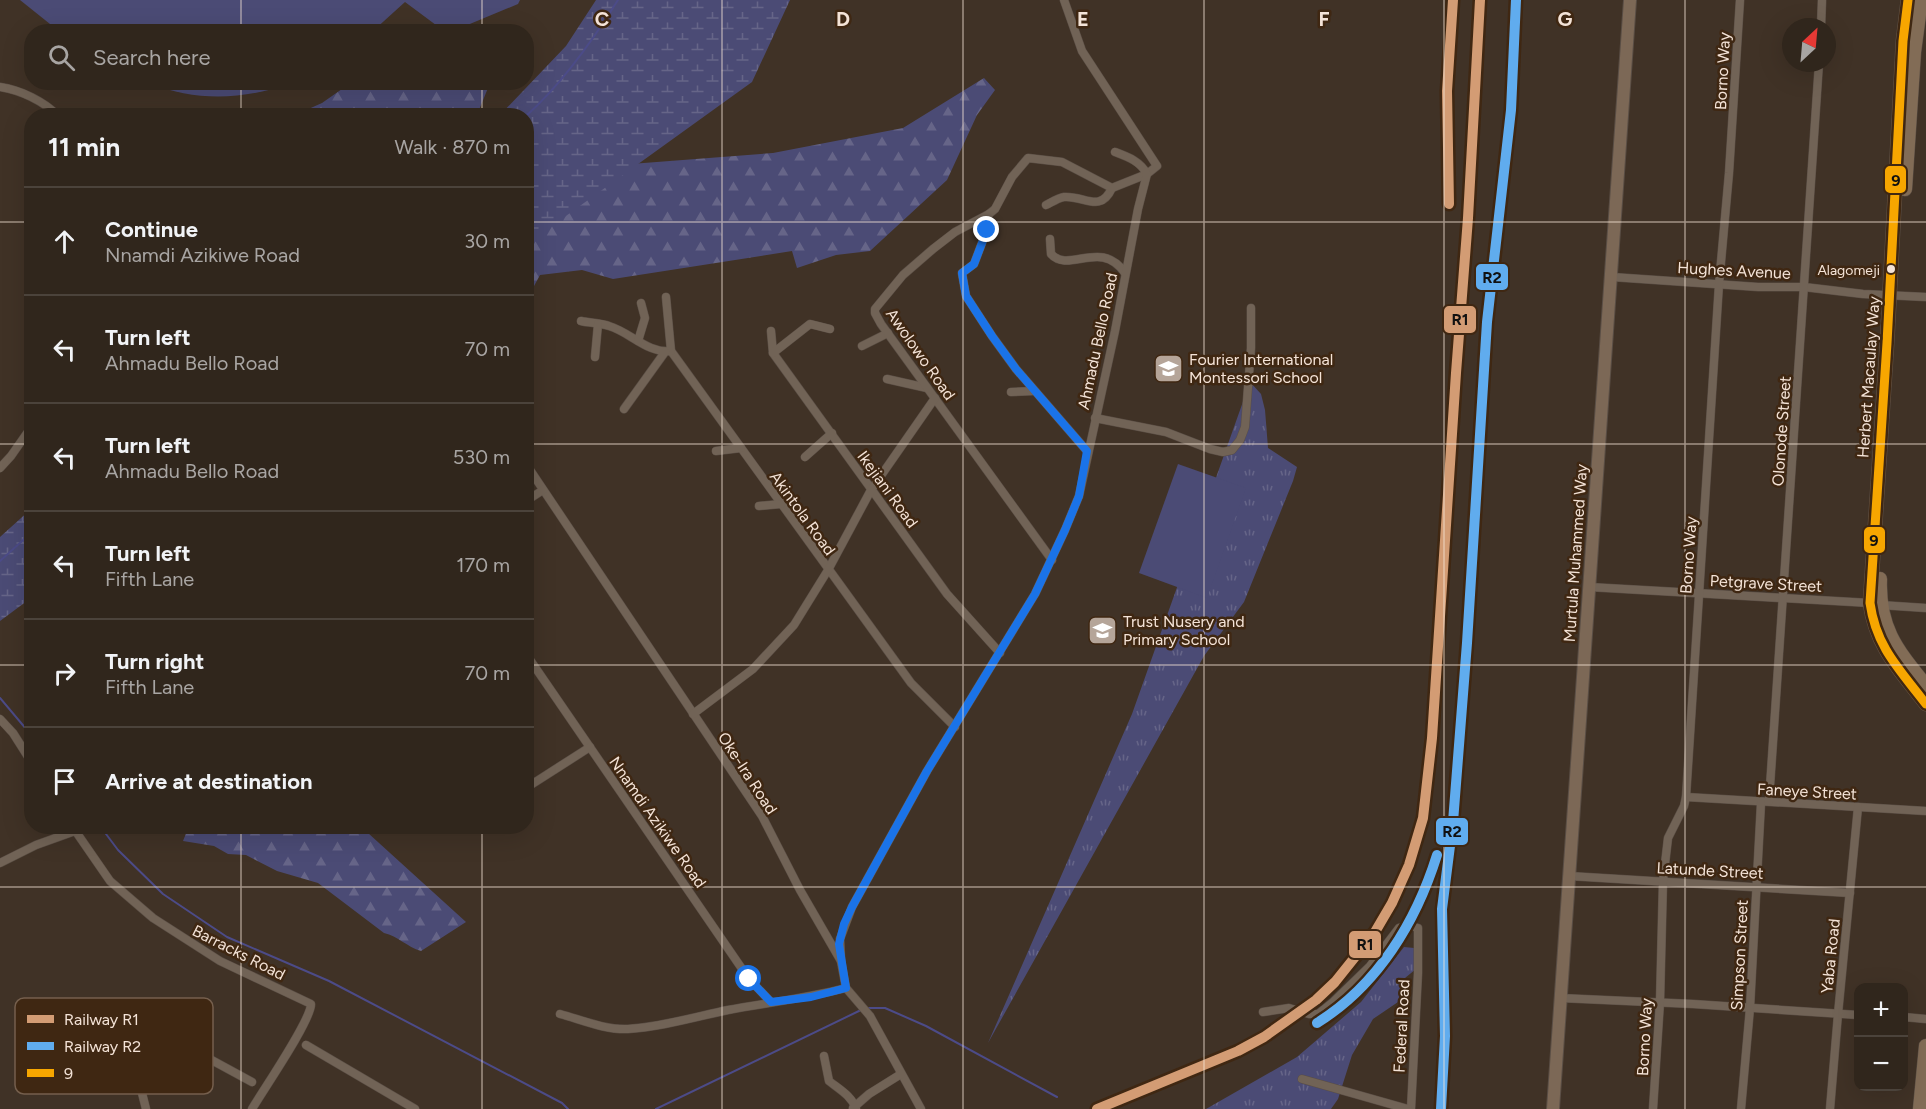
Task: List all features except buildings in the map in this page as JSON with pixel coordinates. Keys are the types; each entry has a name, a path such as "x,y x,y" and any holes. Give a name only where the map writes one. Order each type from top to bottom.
{"highway":[{"name":"Herbert Macaulay Way","path":"1919,2 1903,41 1893,294 1875,604 1876,633 1884,650 1926,704"},
{"name":"Herbert Macaulay Way","path":"1875,604 1895,647 1926,686"},
{"path":"1920,1109 1926,1046"}],"main road":[{"name":"Murtula Muhammed Way","path":"1552,1109 1630,0"}],"street":[{"path":"1046,205 1067,197 1098,202 1108,196 1112,188 1147,174 1157,166 1082,51 1064,0"},
{"name":"Borno Way","path":"1653,1109 1660,1002 1663,881 1668,838 1686,797 1740,0"},
{"path":"1821,18 1822,0"},
{"name":"Olonode Street","path":"1765,802 1783,597 1818,72"},
{"path":"0,87 23,93 48,108"},
{"path":"1115,152 1137,162 1147,174"},
{"name":"Awolowo Road","path":"1052,560 888,333 875,313 876,305 903,275 933,249 955,232 995,209 1012,177 1028,158 1062,162 1112,188"},
{"name":"Ahmadu Bello Road","path":"841,961 839,944 852,907 927,771 1035,594 1079,496 1147,174"},
{"path":"989,214 985,225 987,230 974,264 962,273 966,296 992,336 1034,391 1087,451"},
{"path":"1050,240 1051,254 1059,260 1104,257 1120,266 1125,273"},
{"name":"Hughes Avenue","path":"1611,277 1804,287 1863,294 1926,297"},
{"path":"624,409 668,351 666,297"},
{"path":"638,341 645,318 641,303"},
{"path":"1095,418 1166,432 1216,451 1232,450 1240,440 1245,427 1251,348 1251,308"},
{"path":"581,321 610,326 638,341 668,351"},
{"path":"595,357 598,324"},
{"path":"773,353 810,324 830,328"},
{"path":"771,331 773,353"},
{"path":"862,346 888,333"},
{"name":"Akintola Road","path":"668,351 911,682 955,727"},
{"name":"Ikejiani Road","path":"773,353 947,594 1000,653"},
{"path":"887,379 927,388"},
{"path":"1011,392 1034,391"},
{"path":"693,714 753,669 794,625 828,570 871,490 935,399"},
{"path":"805,457 832,433"},
{"path":"0,468 24,437"},
{"path":"716,451 741,448"},
{"name":"Oke-Ira Road","path":"534,476 762,816 800,890 841,961 846,988 870,1016 921,1109"},
{"path":"534,496 543,490"},
{"path":"759,506 781,504"},
{"name":"Petgrave Street","path":"1589,588 1783,597 1926,608"},
{"name":"Nnamdi Azikiwe Road","path":"534,666 749,979 771,1002"},
{"path":"0,718 24,750"},
{"path":"534,783 590,747"},
{"name":"Faneye Street","path":"1686,797 1926,811"},
{"name":"Simpson Street","path":"1741,1109 1750,1008 1756,886 1765,802"},
{"name":"Yaba Road","path":"1830,1109 1858,807"},
{"path":"0,863 62,834"},
{"name":"Barracks Road","path":"77,834 110,881 153,918 220,961 311,1004 311,1009 301,1029 252,1109"},
{"name":"Latunde Street","path":"1569,876 1850,893"},
{"name":"Federal Road","path":"1263,1012 1289,1008 1309,1014 1318,1014 1370,966 1399,928 1407,926 1418,928 1418,973 1409,1109"},
{"path":"560,1014 603,1027 627,1029 676,1022 771,1002 811,997 846,988"},
{"path":"1560,998 1854,1015"},
{"path":"1908,1017 1926,1019"},
{"path":"306,1045 416,1109"},
{"path":"824,1056 829,1082 849,1096 854,1108 869,1094 901,1074"},
{"path":"213,1061 252,1082"},
{"path":"1302,1079 1409,1109"},
{"path":"142,1094 146,1109"}],"green space":[{"path":"20,0 520,0 518,4 470,24 435,24 405,2 381,24 50,24"},
{"path":"596,0 790,0 752,82 534,239 534,108 507,108 524,90 534,90 534,79 566,46"},
{"path":"984,78 995,90 977,115 947,180 870,251 836,255 797,268 792,251 613,279 582,270 540,275 534,286 534,171 773,153 903,128"},
{"path":"171,90 269,90 220,97"},
{"path":"341,90 487,90 480,108 311,108"},
{"path":"1250,382 1261,394 1265,410 1268,448 1297,467 1293,481 1244,602 1204,656 988,1043 1132,714"},
{"path":"1178,464 1246,488 1207,598 1139,573"},
{"path":"24,515 24,603 0,621 0,537"},
{"path":"186,834 369,834 466,922 421,951 384,933 318,883 277,871 246,855 228,854 214,846 183,841"},
{"path":"1404,947 1414,948 1422,964 1405,978 1398,1002 1373,1019 1352,1055 1338,1099 1331,1109 1206,1109 1297,1057 1361,1002"}],"waterway":[{"path":"534,108 576,61 618,0"},
{"path":"0,561 24,539"},
{"path":"0,698 24,726"},
{"path":"106,834 118,850 163,894 227,937 329,981 562,1103 568,1109"},
{"path":"866,1008 885,1008 926,1026 1057,1097"},
{"path":"656,1109 861,1010"}],"rail line":[{"name":"R1","path":"1449,204 1447,91 1453,0"},
{"name":"R1","path":"1097,1109 1238,1051 1264,1037 1316,1000 1335,982 1375,932 1392,903 1409,865 1423,818 1432,738 1468,218 1480,0"},
{"name":"R2","path":"1441,1109 1445,1036 1442,909 1453,822 1467,643 1487,322 1511,110 1516,0"},
{"name":"R2","path":"1317,1023 1359,990 1392,950 1418,904 1437,855"}],"transit line":[{"name":"9","path":"1908,0 1903,41 1870,603 1873,619 1884,645 1898,669 1926,704"}],"place":[{"name":"Alagomeji","path":"1891,269"},
{"name":"Fourier International Montessori School","path":"1168,368"},
{"name":"Trust Nusery and Primary School","path":"1102,630"}],"route":[{"path":"749,979 771,1002 811,997 846,988 839,944 844,924 852,907 927,771 1035,594 1079,496 1087,451 1016,369 966,296 962,273 974,264 987,230"}]}
